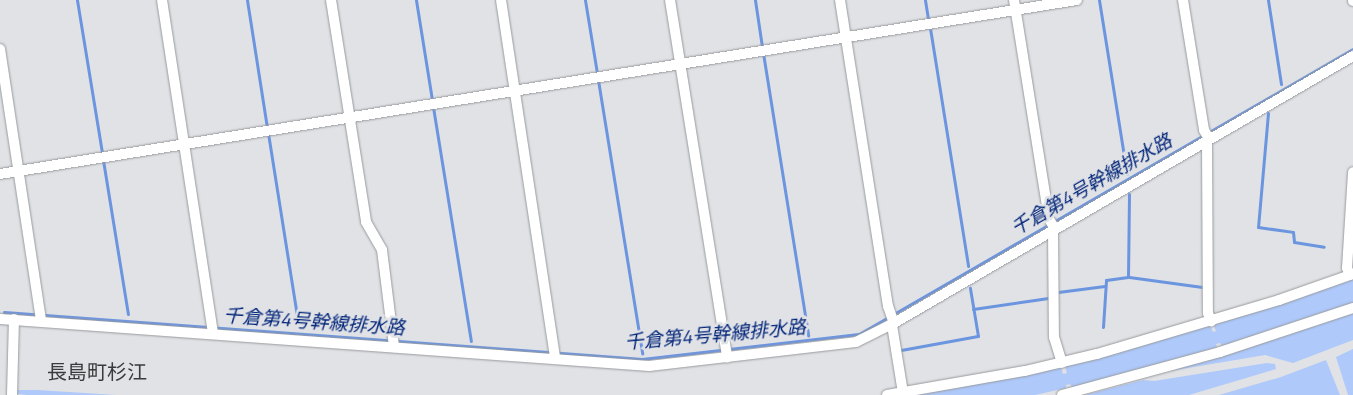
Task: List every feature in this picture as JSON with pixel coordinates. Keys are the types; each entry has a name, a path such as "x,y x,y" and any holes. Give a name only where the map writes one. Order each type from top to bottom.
{"street":[{"path":"162,0 213,328"},
{"path":"331,0 366,222 382,250 395,343"},
{"path":"501,0 556,355"},
{"path":"670,0 726,352"},
{"path":"840,0 903,393"},
{"path":"0,174 846,37 1015,5 1077,0"},
{"path":"1183,0 1207,137 1208,313 1211,321"},
{"path":"1015,5 1053,226 1054,337 1062,363"},
{"path":"0,49 41,315"},
{"path":"0,319 41,315 556,355 650,366 726,352 856,342 1207,137 1353,56"},
{"path":"887,395 1062,363 1211,321 1352,274 1347,268 1353,172"},
{"path":"1062,395 1220,352 1353,308"},
{"path":"12,395 14,319"}],"shaded area":[{"path":"1353,277 1353,304 1222,346 1220,343 1216,344 1217,347 1151,367 1072,387 1070,384 1066,385 1066,388 1035,395 908,395 1061,367 1063,374 1067,373 1065,366 1210,325 1213,332 1216,331 1213,324"},
{"path":"1353,313 1353,340 1293,363 1265,355 1170,371"},
{"path":"1353,349 1353,395 1348,395 1336,357"},
{"path":"1326,360 1340,395 1219,395 1281,377"},
{"path":"1267,363 1275,364 1276,369 1189,395 1085,395 1143,380 1154,381"},
{"path":"16,390 116,395 27,395 18,394"}],"waterway":[{"path":"77,0 102,152"},
{"path":"247,0 267,127"},
{"path":"416,0 432,100"},
{"path":"585,0 597,73"},
{"path":"755,0 762,47"},
{"path":"925,0 928,19"},
{"path":"1099,0 1127,174"},
{"path":"1268,0 1281,84"},
{"path":"930,28 968,266"},
{"name":"千倉第4号幹線排水路","path":"4,312 642,359 859,334 1353,49"},
{"path":"763,53 808,335"},
{"path":"598,80 642,353"},
{"path":"433,107 471,341"},
{"path":"1268,113 1258,227 1293,232 1294,242 1324,247"},
{"path":"268,133 299,329"},
{"path":"103,160 128,314"},
{"path":"1103,327 1106,280 1128,277 1129,194"},
{"path":"1129,277 1202,287"},
{"path":"1058,292 1105,286"},
{"path":"901,350 978,336 970,288"},
{"path":"973,309 1048,298"}],"district":[{"name":"長島町杉江","path":"97,371"}]}
